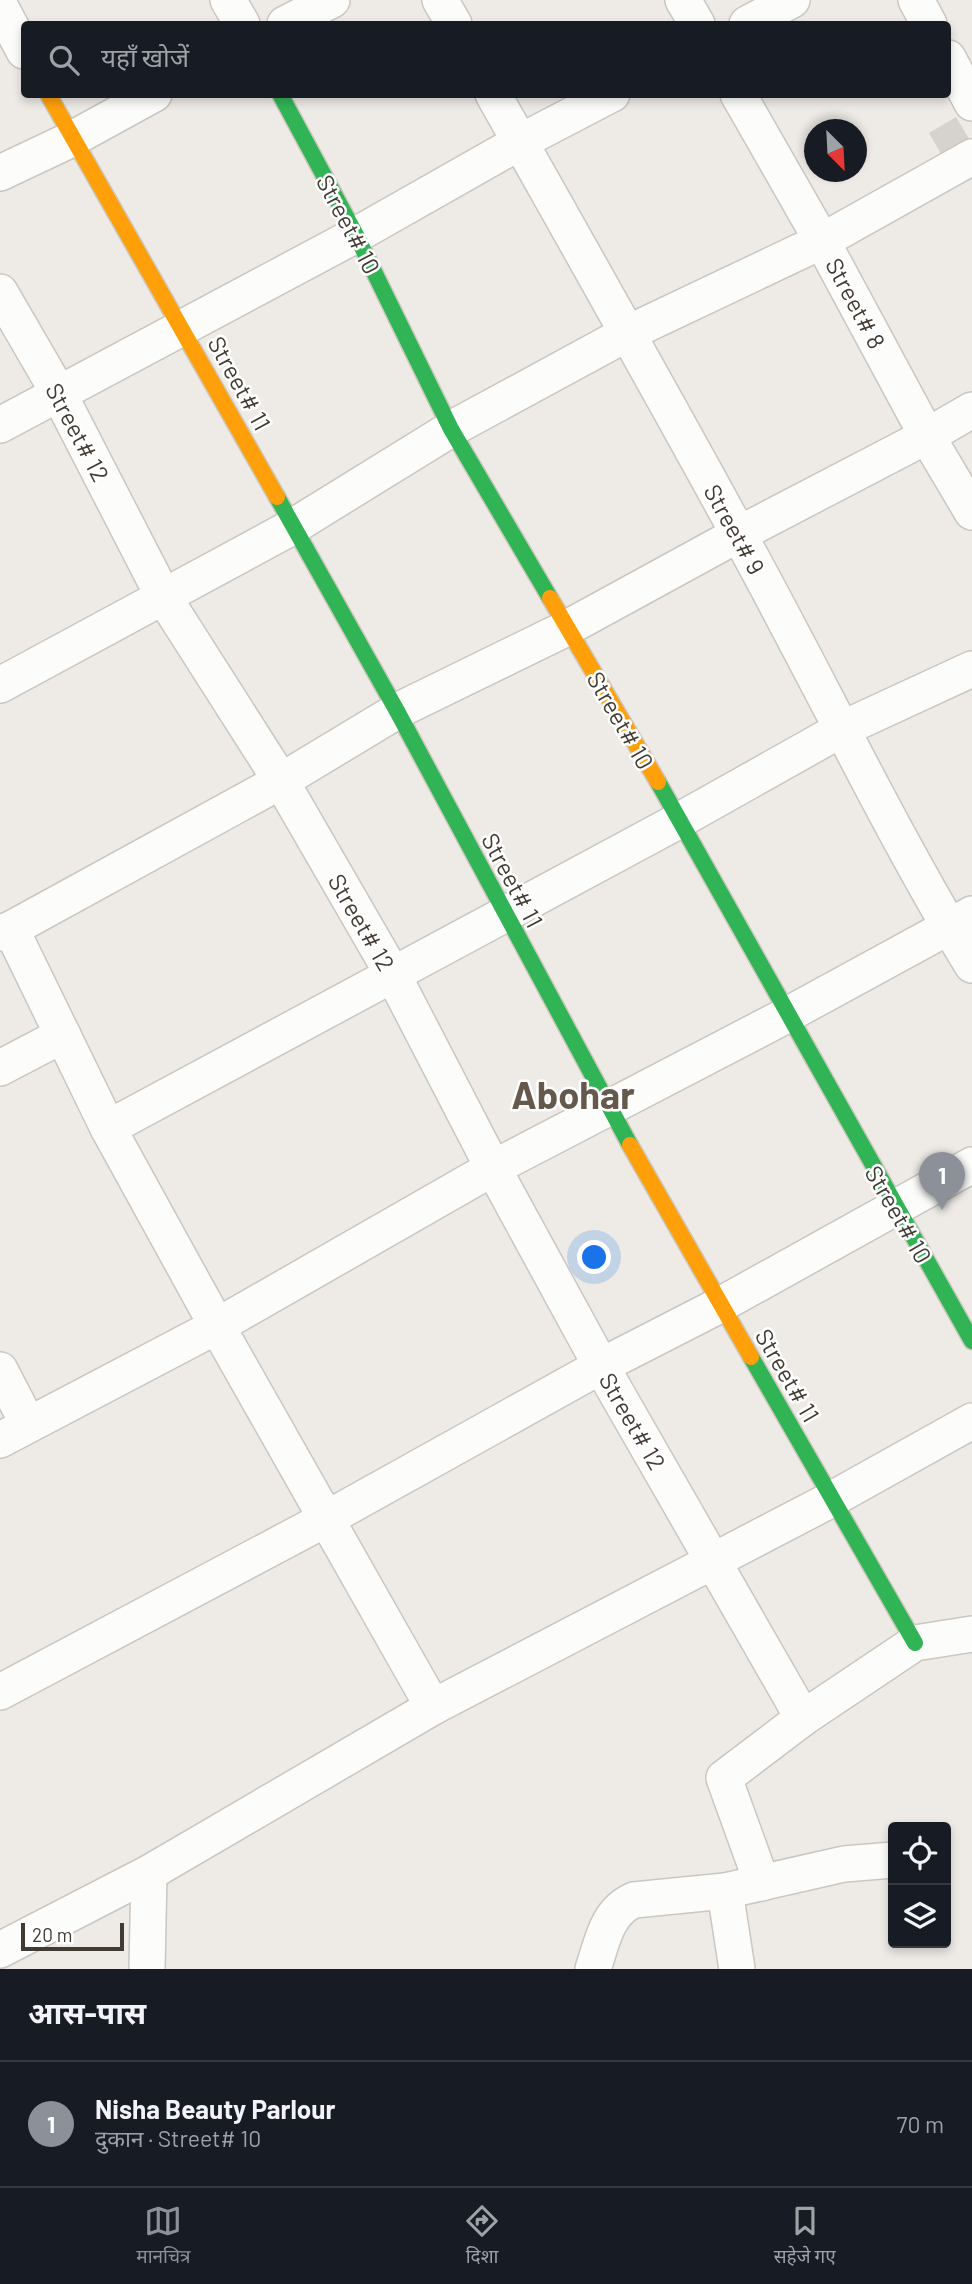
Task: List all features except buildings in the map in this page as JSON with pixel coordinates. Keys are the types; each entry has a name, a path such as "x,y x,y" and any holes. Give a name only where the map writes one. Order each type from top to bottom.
{"street":[{"path":"228,0 240,21"},
{"path":"291,21 332,0"},
{"path":"440,0 452,21"},
{"path":"683,0 695,21"},
{"path":"753,21 792,0"},
{"path":"916,0 927,21"},
{"path":"0,6 21,45"},
{"path":"951,65 972,103"},
{"name":"Street# 11","path":"50,98 397,711 609,1109 915,1643"},
{"path":"0,173 72,139 147,98"},
{"name":"Street# 10","path":"282,98 356,235 451,429 680,820 972,1341"},
{"name":"Street# 9","path":"495,98 738,534 842,729 960,920 972,965"},
{"path":"0,425 356,235 520,142 604,98"},
{"name":"Street# 8","path":"740,98 822,241 927,436 972,512"},
{"path":"0,685 294,526 451,429 626,334 822,241 972,157"},
{"name":"Street# 12","path":"0,292 58,392 163,596 281,781 392,973 493,1168 601,1366 803,1718"},
{"path":"433,1707 217,1326 108,1128 62,1035 5,931 281,781 397,711 567,628 972,410"},
{"path":"108,1128 680,820 842,729 972,669"},
{"path":"0,1370 14,1432 217,1326 493,1168 787,1015 960,920"},
{"path":"0,1068 62,1035"},
{"path":"0,1692 326,1519 972,1165"},
{"path":"0,1950 149,1873 433,1707 834,1498 972,1422"},
{"path":"762,1882 724,1778 803,1718 915,1643 972,1634"},
{"path":"593,1969 610,1919 622,1905 634,1900 725,1891 844,1864 888,1860"},
{"path":"147,1969 149,1873"},
{"path":"725,1891 737,1969"}],"traffic: fast":[{"path":"282,98 356,235 451,429 550,598"},
{"path":"277,497 397,711 630,1145"},
{"path":"658,782 972,1341"},
{"path":"751,1357 915,1643"}],"traffic: slow":[{"path":"50,98 277,497"},
{"path":"550,598 658,782"},
{"path":"630,1145 751,1357"}],"place":[{"name":"Nisha Beauty Parlour","path":"942,1210"}],"district":[{"name":"Abohar","path":"573,1094"}]}
